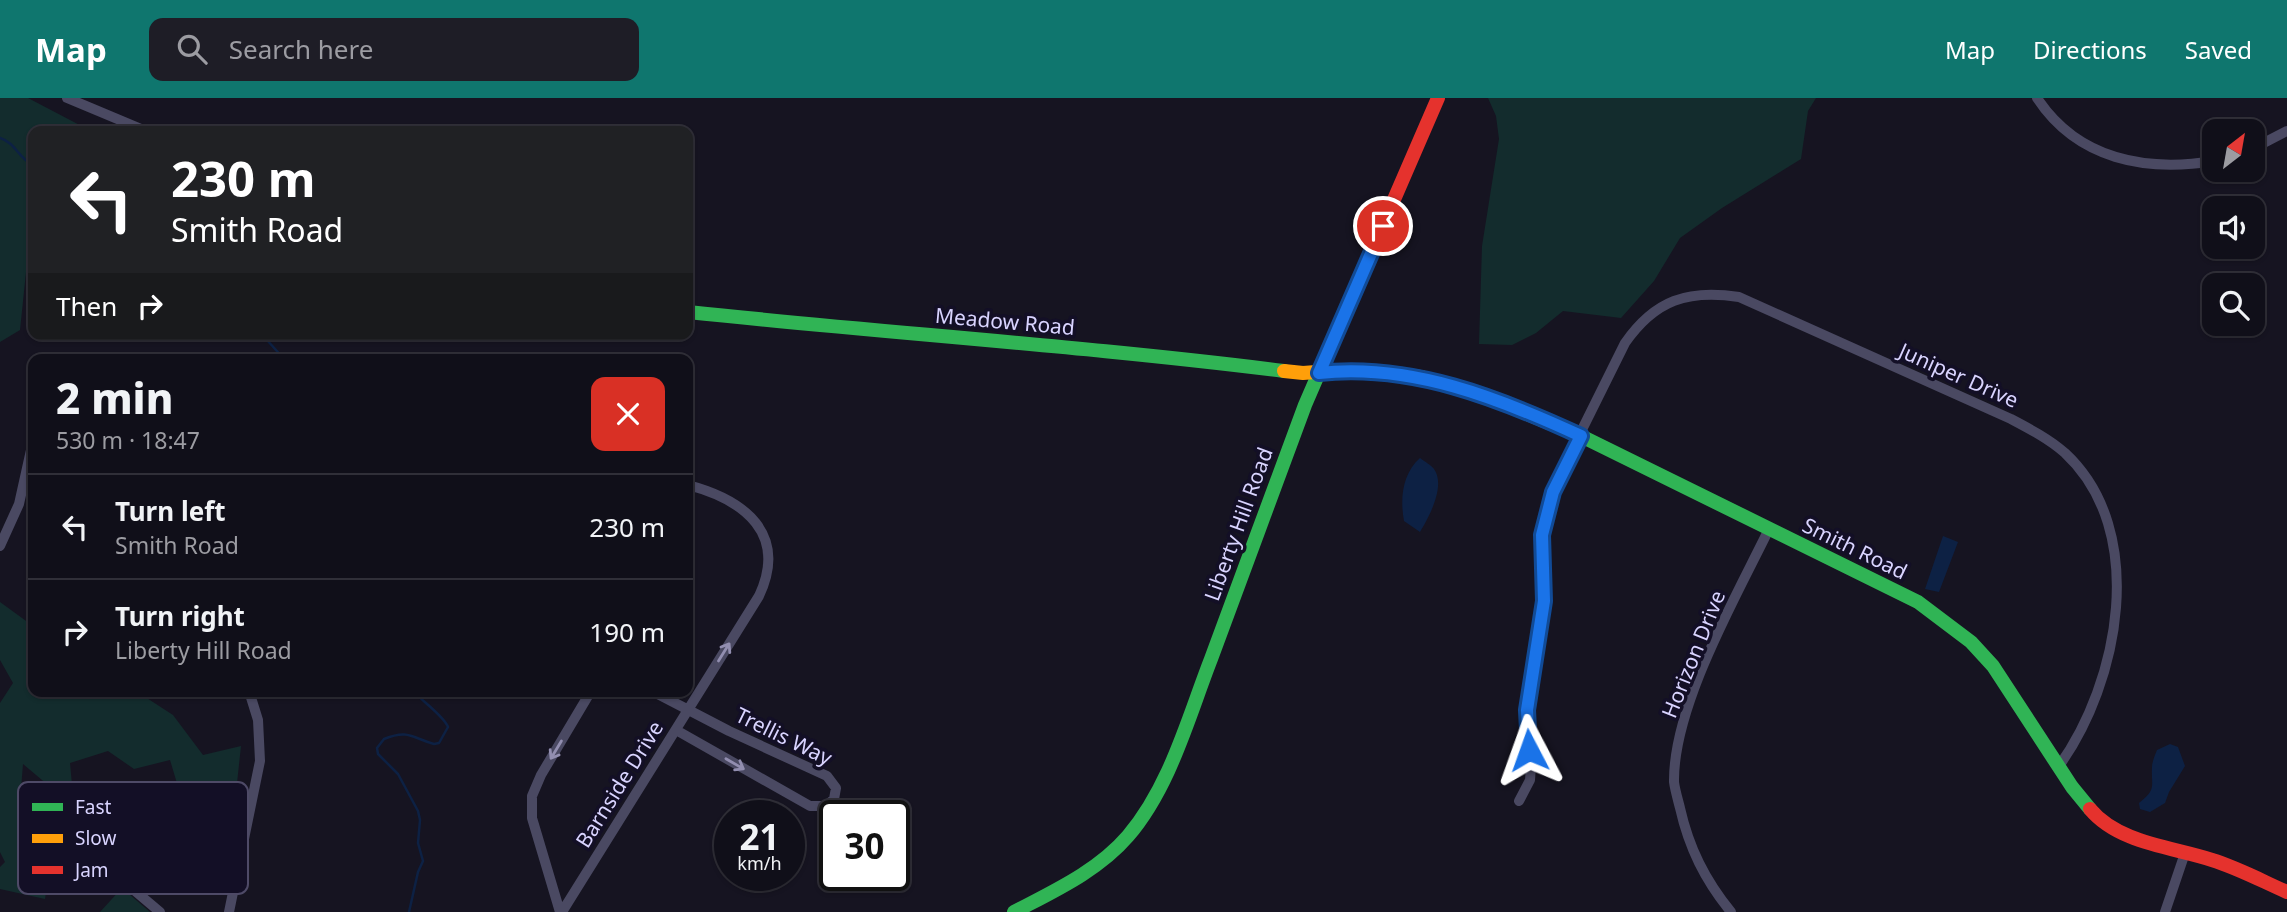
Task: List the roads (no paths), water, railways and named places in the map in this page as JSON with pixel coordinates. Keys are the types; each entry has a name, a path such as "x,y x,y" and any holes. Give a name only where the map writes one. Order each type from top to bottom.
{"street":[{"path":"67,98 134,126"},
{"name":"Liberty Hill Road","path":"1014,912 1063,886 1108,855 1138,824 1159,789 1178,746 1266,506 1319,373 1438,98"},
{"path":"2037,98 2058,124 2087,144 2115,158 2147,165 2180,166 2202,163"},
{"path":"2265,142 2287,131"},
{"name":"Juniper Drive","path":"1519,801 1530,780 1527,710 1543,612 1545,579 1542,535 1553,492 1625,343 1638,325 1655,310 1674,300 1695,295 1717,294 1739,298 1770,310 2011,419 2040,434 2066,454 2087,480 2104,509 2114,540 2118,573 2105,670 2082,731 2059,766"},
{"name":"Meadow Road","path":"693,313 1319,373"},
{"name":"Smith Road","path":"1319,373 1342,370 1421,377 1484,396 1581,436 1918,602 1971,642 1993,666 2085,805 2109,827 2129,836 2215,861 2287,892"},
{"path":"0,546 19,504 28,464"},
{"name":"Barnside Drive","path":"561,912 759,596 767,576 769,554 764,533 751,516 733,503 693,487"},
{"name":"Horizon Drive","path":"1731,912 1705,878 1692,851 1674,783 1682,730 1704,666 1769,528"},
{"path":"248,819 260,761 258,720 251,697"},
{"name":"Barnside Drive","path":"561,912 532,818 532,796 541,775 587,697"},
{"name":"Trellis Way","path":"664,697 751,742 793,758 827,776 836,788 834,799 826,806 810,806 676,730"},
{"path":"2165,912 2185,853"},
{"path":"139,894 160,912"},
{"path":"229,912 233,894"}],"water":[{"path":"1420,458 1434,469 1438,484 1435,501 1420,532 1404,521 1402,504 1406,479"},
{"path":"1943,536 1958,542 1939,592 1925,589"},
{"path":"2170,744 2178,747 2185,766 2165,803 2150,812 2140,809 2139,803 2152,787 2152,765 2157,750"}],"waterway":[{"path":"0,138 10,143 28,162"},
{"path":"267,340 280,354"},
{"path":"409,912 423,861 418,843 420,820 398,774 378,754 377,748 384,739 399,735 439,743 448,727 438,713 420,697"}]}
